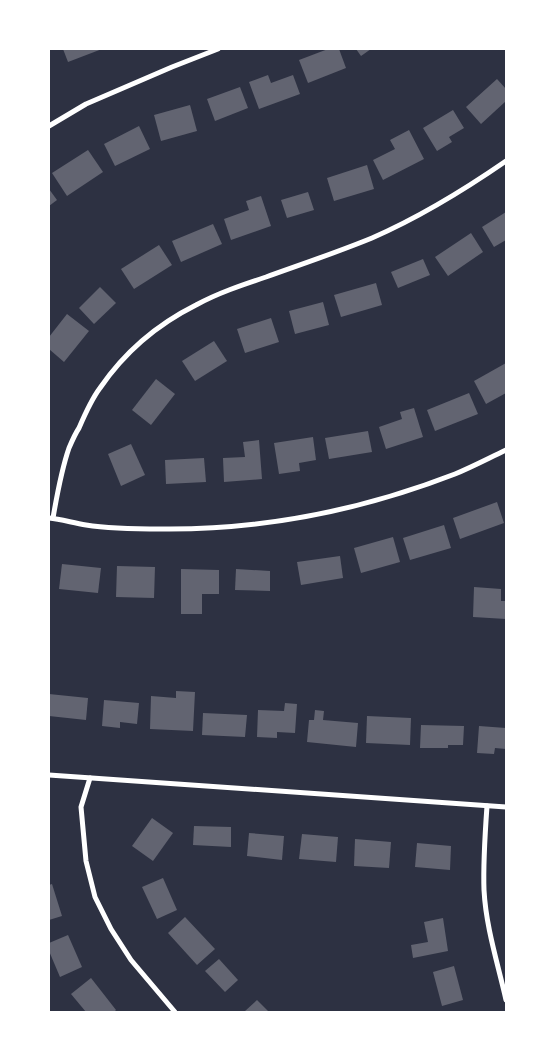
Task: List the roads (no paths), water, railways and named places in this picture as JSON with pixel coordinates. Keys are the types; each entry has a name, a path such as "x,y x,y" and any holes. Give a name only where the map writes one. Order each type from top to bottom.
{"street":[{"path":"49,126 86,104 218,49"},
{"path":"506,161 418,216 373,237 229,290 173,317 145,338 116,366 99,389 83,418 69,448 51,518 86,525 139,529 229,527 269,522 344,509 417,488 456,474 506,450"},
{"path":"49,775 506,807"},
{"path":"90,778 81,807 86,860 95,897 110,929 131,960 175,1012"},
{"path":"487,806 484,891 489,929 506,1000"}]}
